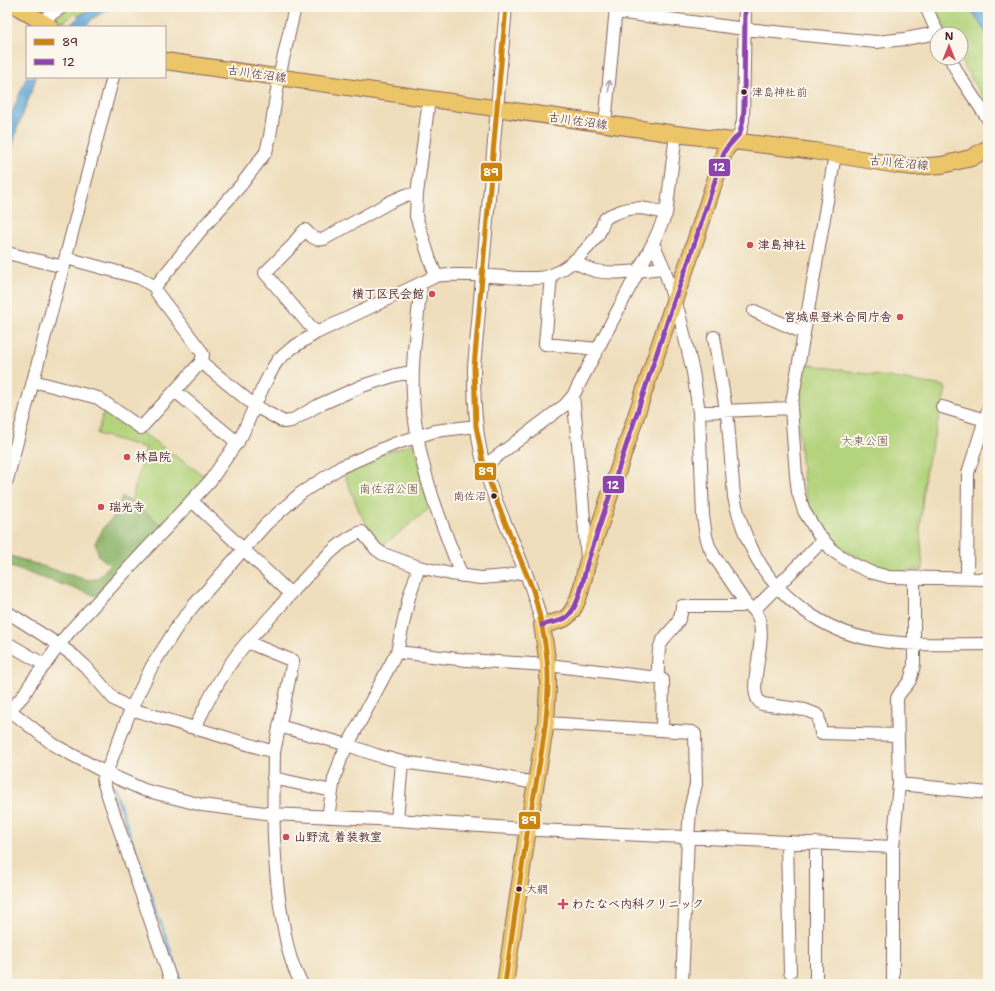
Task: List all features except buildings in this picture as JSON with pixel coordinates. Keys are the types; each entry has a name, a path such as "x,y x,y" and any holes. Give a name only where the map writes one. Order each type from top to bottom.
{"main road":[{"path":"18,7 45,24"},
{"name":"古川佐沼線","path":"166,61 605,125 733,141 897,165 928,166 956,162 971,158 988,148"},
{"path":"505,984 535,783 546,723 548,665 542,625 563,619 570,614 576,605 674,301 725,150 733,141"}],"street":[{"path":"45,24 62,7"},
{"path":"155,287 266,152 270,136 279,77 295,7"},
{"path":"506,7 474,367 476,426 484,466 496,500 533,590 542,625"},
{"path":"733,141 740,133 743,120 745,7"},
{"path":"926,7 934,26"},
{"path":"605,125 616,10 745,29 876,42 929,34"},
{"path":"954,66 988,119"},
{"path":"7,480 113,78"},
{"path":"429,99 417,194 416,216 436,276"},
{"path":"484,466 565,405 572,396 639,271 666,214 676,134"},
{"path":"835,155 791,408 798,492 808,518 823,540 842,558 870,572 889,577 988,579"},
{"path":"316,333 265,273 294,244 305,230 313,238 318,240 324,239 390,202 406,195 417,194"},
{"path":"666,214 638,208 627,209 610,215 606,218 598,235 573,261 551,276 522,278 457,274 436,276 316,333 292,348 278,360 274,366 238,443 210,481 88,610 59,645 23,696 8,709 54,745 106,773 144,790 202,806 273,814 397,820 528,829 893,847"},
{"path":"653,243 664,268 679,313 693,372 699,412 703,516 706,536 714,556 761,624 760,651 754,690 756,700 759,703 771,706 805,710 818,715 821,733 898,735"},
{"path":"7,253 140,278 155,287 157,293 203,355 201,362 141,428 98,398 33,381"},
{"path":"573,261 596,271 639,271 664,268"},
{"path":"551,276 545,344 598,349"},
{"path":"421,283 412,372 417,436 433,500 462,576"},
{"path":"754,311 804,333"},
{"path":"714,337 726,410 734,497 741,524 750,546 759,563 777,586 807,613 842,631 875,640 914,643 988,644"},
{"path":"201,362 255,406 284,422 291,421 319,405 377,380 412,372"},
{"path":"175,391 238,443"},
{"path":"572,396 578,443 588,564"},
{"path":"942,407 986,415 968,473 967,578"},
{"path":"699,412 791,408"},
{"path":"172,984 103,781 130,709 152,666 179,624 200,599 282,509 315,483 341,467 394,444 435,431 476,426"},
{"path":"192,501 290,594"},
{"path":"195,728 207,702 227,667 247,642 322,560 342,543 356,534 362,532 376,549 383,554 419,567 462,576 481,578 506,576 525,571"},
{"path":"658,678 660,645 678,621 682,606 750,607 777,586 823,540"},
{"path":"328,817 334,779 342,756 397,652 419,567"},
{"path":"893,984 893,847 899,784 897,699 898,693 909,682 912,674 914,643 914,578"},
{"path":"7,612 59,645 85,666 114,699 130,709 274,752"},
{"path":"247,642 293,661 274,752 272,822 275,842 274,868 282,918 291,960 302,984"},
{"path":"7,643 44,665"},
{"path":"397,652 467,660 548,665 658,678 663,680 662,730"},
{"path":"546,723 692,732 696,734 696,784 690,810 688,837 682,984"},
{"path":"279,726 402,762 477,772 535,783"},
{"path":"397,820 402,762"},
{"path":"273,778 332,791"},
{"path":"899,784 988,793"},
{"path":"787,842 790,972"},
{"path":"816,843 816,984"}],"green space":[{"path":"71,7 94,7 78,16 75,13 64,22 56,19 56,16"},
{"path":"935,7 971,7 973,13 988,36 988,105 964,66 969,66 969,26 943,26"},
{"name":"大東公園","path":"805,364 944,386 946,389 925,474 920,531 923,570 893,571 868,563 842,549 819,523 809,505 805,492 801,460 798,405"},
{"path":"105,407 207,478 163,526 131,501 146,448 97,434"},
{"name":"南佐沼公園","path":"414,443 430,508 380,548 359,511 343,471 368,459"},
{"path":"122,497 131,501 163,526 97,596 7,566 7,555 84,579 96,579 110,565 99,556 95,543 106,524 113,518"}],"water":[{"path":"95,7 110,7 92,19 86,26 69,26 80,16"},
{"path":"971,7 988,7 988,36 973,13"},
{"path":"26,78 36,78 17,129 7,167 7,124"}],"waterway":[{"path":"109,784 114,788 182,984"}],"transit line":[{"name":"89","path":"505,984 528,828 546,722 548,686 544,638 533,590 496,500 484,466 476,426 474,367 506,7"},
{"name":"12","path":"542,625 564,619 569,615 577,602 587,564 725,150 740,133 744,109 745,7"}],"place":[{"name":"津島神社前","path":"744,92"},
{"name":"津島神社","path":"750,245"},
{"name":"横丁区民会館","path":"432,294"},
{"name":"宮城県登米合同庁舎","path":"900,317"},
{"name":"林昌院","path":"127,457"},
{"name":"南佐沼","path":"494,496"},
{"name":"瑞光寺","path":"101,507"},
{"name":"山野流 着装教室","path":"286,837"},
{"name":"大網","path":"519,889"},
{"name":"わたなべ内科クリニック","path":"563,904"}]}
